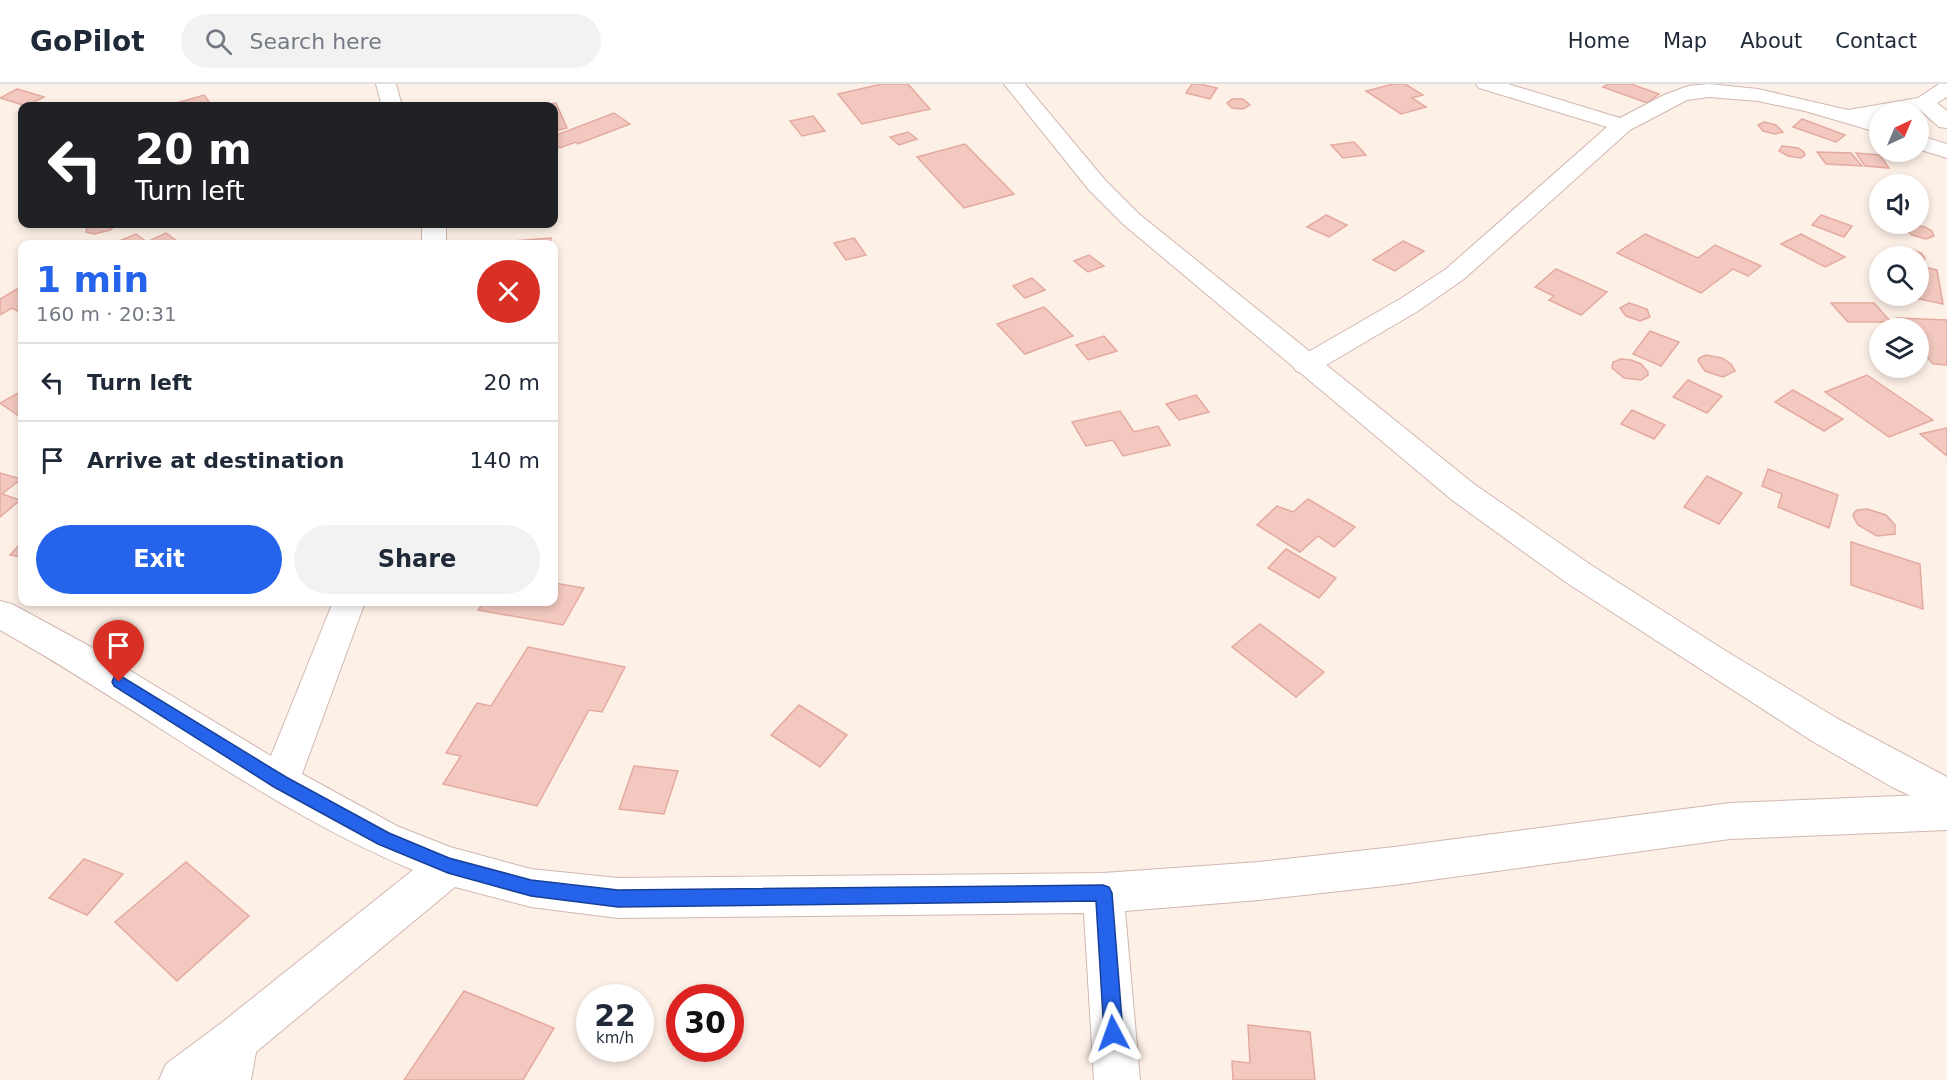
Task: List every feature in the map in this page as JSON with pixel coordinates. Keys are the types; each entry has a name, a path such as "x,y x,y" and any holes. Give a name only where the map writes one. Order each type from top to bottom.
{"street":[{"path":"387,84 391,102"},
{"path":"1014,84 1097,185 1131,219 1463,492 1579,574 1708,658 1815,724 1947,796"},
{"path":"1486,84 1622,125"},
{"path":"1306,365 1409,305 1455,274 1622,125 1689,91 1732,85 1766,90 1869,123"},
{"path":"1926,102 1947,88"},
{"path":"1929,107 1947,122"},
{"path":"1848,116 1869,112"},
{"path":"1929,145 1947,151"},
{"path":"280,782 347,606"},
{"path":"0,614 79,657 280,782 383,839 448,866 531,888 618,898 1103,893 1259,881 1394,866 1730,821 1947,812"},
{"path":"182,1080 232,1060 448,866"},
{"path":"1103,893 1117,1080"}],"building":[{"path":"882,84 908,84 930,109 862,124 838,94"},
{"path":"1192,84 1217,88 1210,99 1186,93"},
{"path":"1393,84 1405,84 1423,95 1412,98 1426,107 1401,114 1366,91"},
{"path":"1608,84 1631,84 1659,94 1647,103 1603,87"},
{"path":"17,89 44,97 34,102 18,104 0,98"},
{"path":"204,95 209,102 180,102"},
{"path":"1232,99 1243,99 1250,105 1243,109 1232,108 1227,103"},
{"path":"558,108 567,128 558,130"},
{"path":"614,113 630,124 578,144 576,142 560,148 558,134"},
{"path":"813,116 825,131 802,136 790,121"},
{"path":"1802,119 1845,135 1836,142 1793,127"},
{"path":"1764,122 1776,125 1783,132 1775,134 1763,131 1758,125"},
{"path":"908,132 917,139 899,145 890,137"},
{"path":"1354,142 1366,155 1343,158 1331,145"},
{"path":"965,144 1014,194 964,208 917,157"},
{"path":"1782,146 1798,148 1805,155 1801,158 1788,156 1779,151"},
{"path":"1817,152 1851,153 1862,166 1826,164"},
{"path":"1856,153 1869,154 1869,162 1885,162 1889,168 1865,166"},
{"path":"1326,215 1347,225 1329,237 1307,227"},
{"path":"1821,215 1852,226 1844,237 1812,225"},
{"path":"87,228 112,228 94,234 86,232"},
{"path":"1929,229 1934,236 1926,239 1912,235 1929,234"},
{"path":"166,233 176,240 151,240"},
{"path":"136,234 144,240 122,240"},
{"path":"1645,234 1698,258 1715,245 1761,266 1748,276 1733,269 1701,293 1617,253"},
{"path":"1801,234 1845,257 1825,267 1781,244"},
{"path":"551,238 551,240 526,240"},
{"path":"854,238 866,255 846,260 834,243"},
{"path":"1403,241 1424,251 1395,271 1373,260"},
{"path":"1089,255 1104,266 1088,272 1074,261"},
{"path":"1929,268 1937,270 1943,304 1929,301"},
{"path":"1556,269 1607,292 1581,315 1549,300 1554,296 1535,287"},
{"path":"1032,278 1045,290 1025,298 1013,286"},
{"path":"18,289 18,311 12,308 0,315 0,299"},
{"path":"1629,303 1647,309 1650,317 1640,321 1626,316 1620,308"},
{"path":"1831,303 1869,303 1869,306 1877,306 1887,318 1869,318 1869,322 1848,322"},
{"path":"1044,307 1073,336 1025,354 997,324"},
{"path":"1929,319 1947,320 1947,365 1933,364 1929,359"},
{"path":"1650,331 1679,342 1661,366 1633,354"},
{"path":"1104,336 1117,351 1088,360 1076,345"},
{"path":"1706,355 1722,358 1731,364 1735,371 1723,377 1705,371 1698,361"},
{"path":"1621,359 1641,364 1648,375 1641,380 1624,378 1612,368 1613,362"},
{"path":"1867,375 1933,420 1889,437 1825,392"},
{"path":"1688,380 1722,396 1707,413 1673,397"},
{"path":"1793,390 1843,419 1824,431 1775,402"},
{"path":"18,393 18,415 0,403"},
{"path":"1196,395 1209,412 1179,420 1166,404"},
{"path":"1632,410 1665,425 1654,439 1621,424"},
{"path":"1120,411 1134,432 1158,426 1170,445 1123,456 1113,440 1086,446 1072,422"},
{"path":"1947,428 1947,456 1920,434"},
{"path":"1768,469 1838,495 1829,528 1778,507 1782,494 1762,486"},
{"path":"0,473 18,478 18,481 2,494 18,499 18,502 0,517"},
{"path":"1707,476 1742,493 1719,524 1684,507"},
{"path":"1308,499 1355,527 1334,547 1318,536 1300,552 1257,525 1277,506 1293,512"},
{"path":"1867,509 1886,515 1895,525 1895,534 1877,536 1858,525 1853,516 1854,513 1857,510"},
{"path":"1851,542 1920,564 1923,609 1851,585"},
{"path":"18,546 18,556 10,555"},
{"path":"1286,549 1336,578 1319,598 1268,568"},
{"path":"558,584 584,588 563,625 478,610 481,606 558,606"},
{"path":"1260,624 1324,672 1296,697 1232,647"},
{"path":"528,647 625,667 602,712 589,710 537,806 443,784 461,756 446,753 477,703 491,706"},
{"path":"799,705 847,735 820,767 771,735"},
{"path":"634,766 678,771 664,814 619,809"},
{"path":"84,859 123,874 87,915 49,898"},
{"path":"186,862 249,916 177,981 115,922"},
{"path":"464,991 554,1028 523,1080 404,1080"},
{"path":"1248,1025 1310,1032 1315,1080 1233,1080 1232,1061 1250,1063"}],"route":[{"path":"119,682 280,782 383,839 448,866 531,888 618,898 1103,893 1113,1033"}]}
